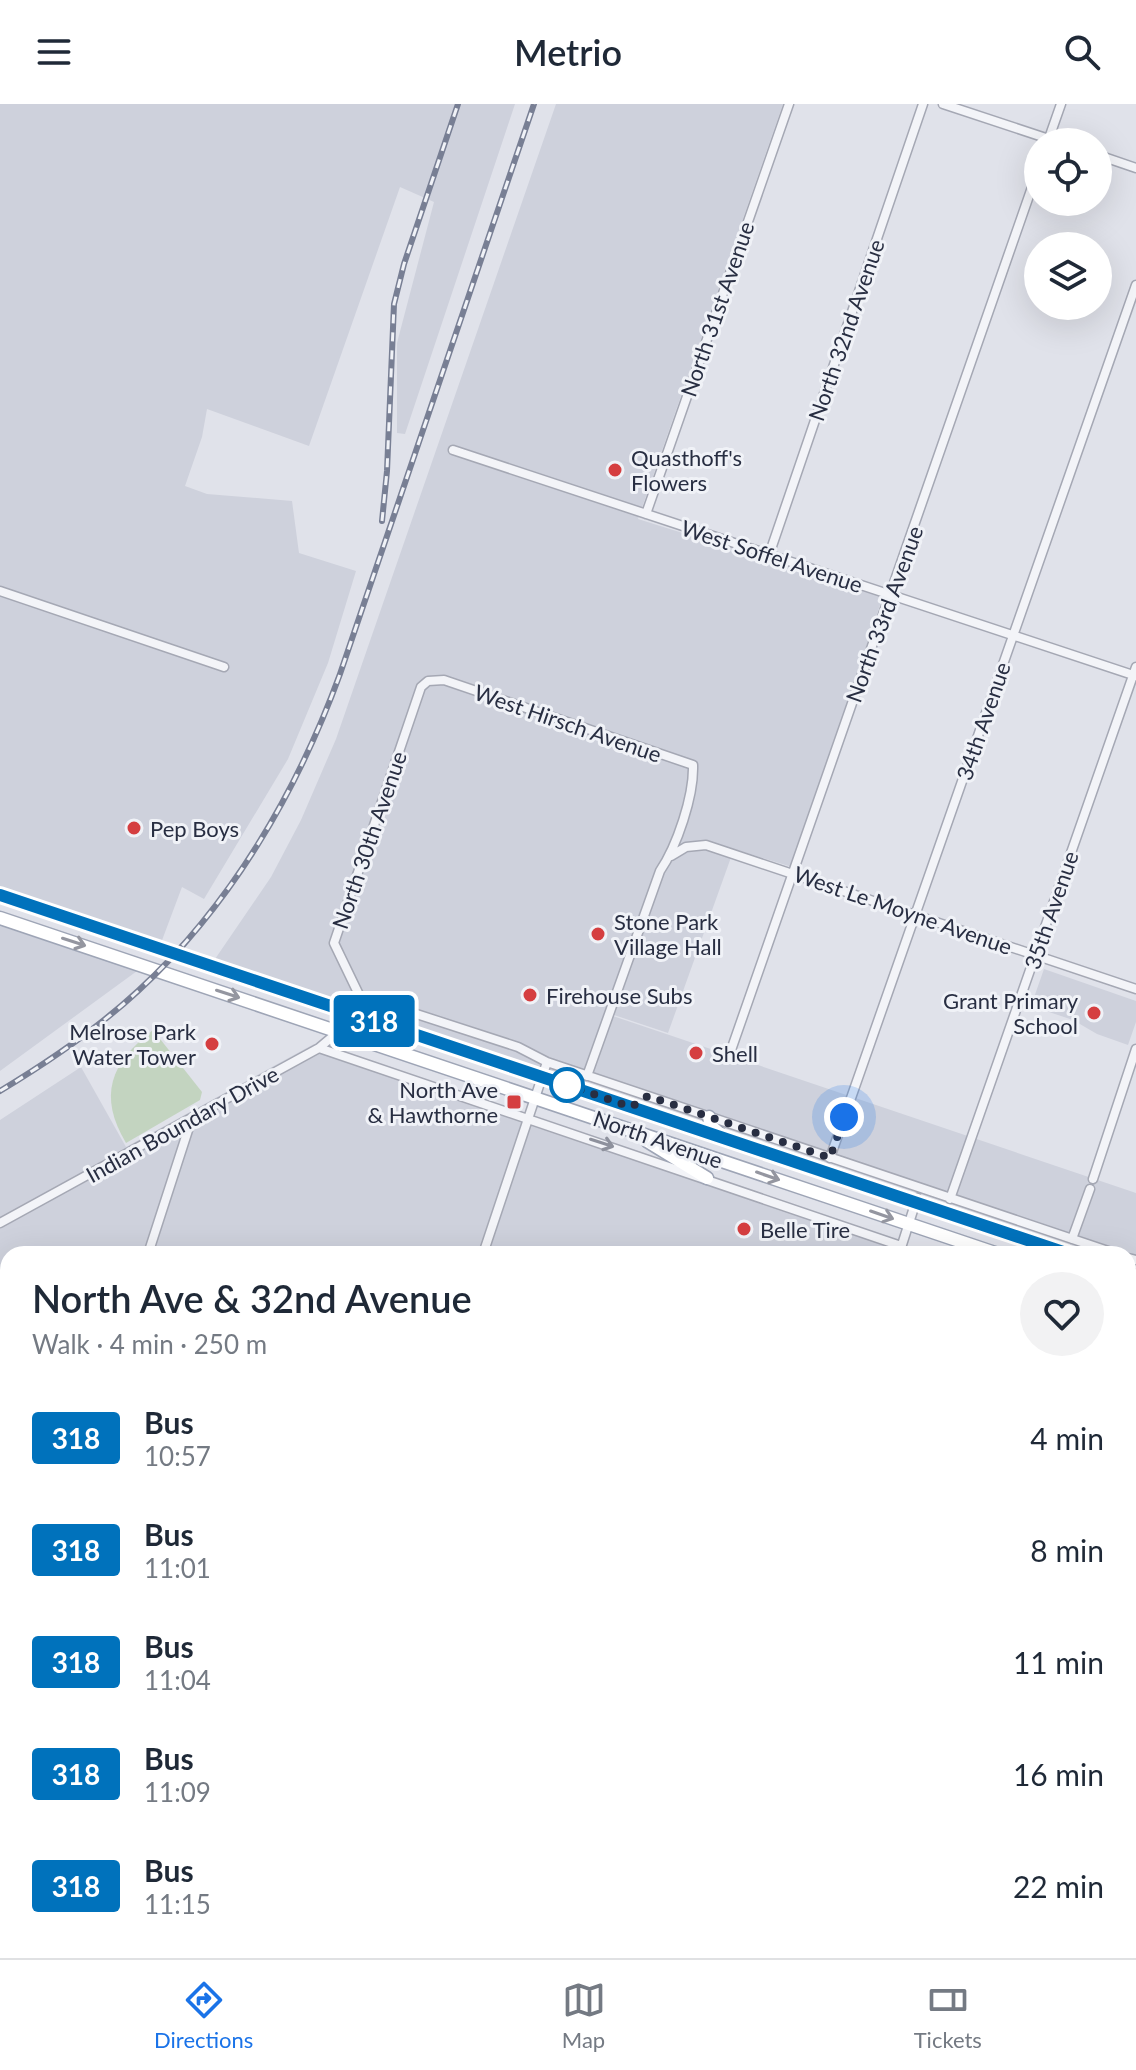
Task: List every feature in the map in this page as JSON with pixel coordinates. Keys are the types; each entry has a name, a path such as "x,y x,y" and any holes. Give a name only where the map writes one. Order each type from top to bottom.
{"main road":[{"name":"North Avenue","path":"0,895 1045,1246"},
{"name":"North Avenue","path":"0,918 974,1246"},
{"path":"631,1107 648,1096"},
{"path":"711,1113 711,1126 726,1138"},
{"path":"620,1126 707,1178"}],"street":[{"name":"North 31st Avenue","path":"646,514 789,104"},
{"name":"North 32nd Avenue","path":"769,555 923,104"},
{"path":"943,104 1024,132"},
{"path":"1055,128 1061,104"},
{"path":"1112,160 1136,168"},
{"name":"North 33rd Avenue","path":"729,1056 1024,211"},
{"name":"34th Avenue","path":"830,1158 1136,285"},
{"name":"West Soffel Avenue","path":"453,450 1135,673"},
{"path":"0,591 224,667"},
{"name":"35th Avenue","path":"950,1199 1135,673"},
{"name":"West Hirsch Avenue","path":"444,680 693,765 694,782 670,856"},
{"name":"North 30th Avenue","path":"362,1001 334,943 421,687 428,681 444,680"},
{"name":"West Le Moyne Avenue","path":"670,856 686,847 706,845 1136,989"},
{"path":"587,1076 660,871 670,856"},
{"path":"357,1016 362,1001"},
{"name":"North Avenue","path":"362,1001 380,1007 398,1008 518,1047 547,1062 587,1076 711,1113 830,1158 1093,1246"},
{"name":"Indian Boundary Drive","path":"0,1223 319,1048 357,1016"},
{"name":"North Avenue","path":"319,1048 707,1178 889,1246"},
{"path":"1093,1179 1136,1049"},
{"path":"486,1246 547,1062"},
{"path":"151,1246 191,1120"},
{"path":"901,1246 920,1188"},
{"path":"1072,1239 1090,1189"}],"shaded area":[{"path":"0,104 515,104 405,434 397,433 397,343 434,202 400,187 309,446 207,409 202,437 185,486 207,494 292,501 299,553 356,571 328,663 288,759 204,899 182,887 161,943 0,890"},
{"path":"556,104 783,104 638,519 883,596 792,867 734,849 668,1033 605,1012 580,1082 213,962 271,877 301,820 336,739"},
{"path":"0,926 137,971 0,1071"},
{"name":"Grant Primary School","path":"1044,969 1136,1001 1136,1022 1128,1045 1097,1034 1073,1020 1031,1006"},
{"path":"610,1015 1136,1193 1136,1246 1093,1246 587,1076"},
{"path":"314,1044 537,1127 890,1246 0,1246 0,1120 81,1067 126,1147"}],"green space":[{"path":"153,1030 202,1092 200,1100 126,1143 112,1110 113,1081 127,1055"}],"railway":[{"path":"382,521 394,304 404,264 458,104"},
{"path":"0,1091 106,1019 172,958 231,884 282,803 323,718 340,674 534,104"}],"bus line":[{"name":"318","path":"0,895 1045,1246"}],"place":[{"name":"Quasthoff's Flowers","path":"615,470"},
{"name":"Pep Boys","path":"134,828"},
{"name":"Stone Park Village Hall","path":"598,934"},
{"name":"Firehouse Subs","path":"530,995"},
{"name":"Grant Primary School","path":"1094,1013"},
{"name":"Melrose Park Water Tower","path":"212,1044"},
{"name":"Shell","path":"696,1053"},
{"name":"North Ave & Hawthorne","path":"514,1102"},
{"name":"Belle Tire","path":"744,1229"}],"route":[{"path":"567,1085 631,1107 648,1096 830,1158 844,1117"}]}
